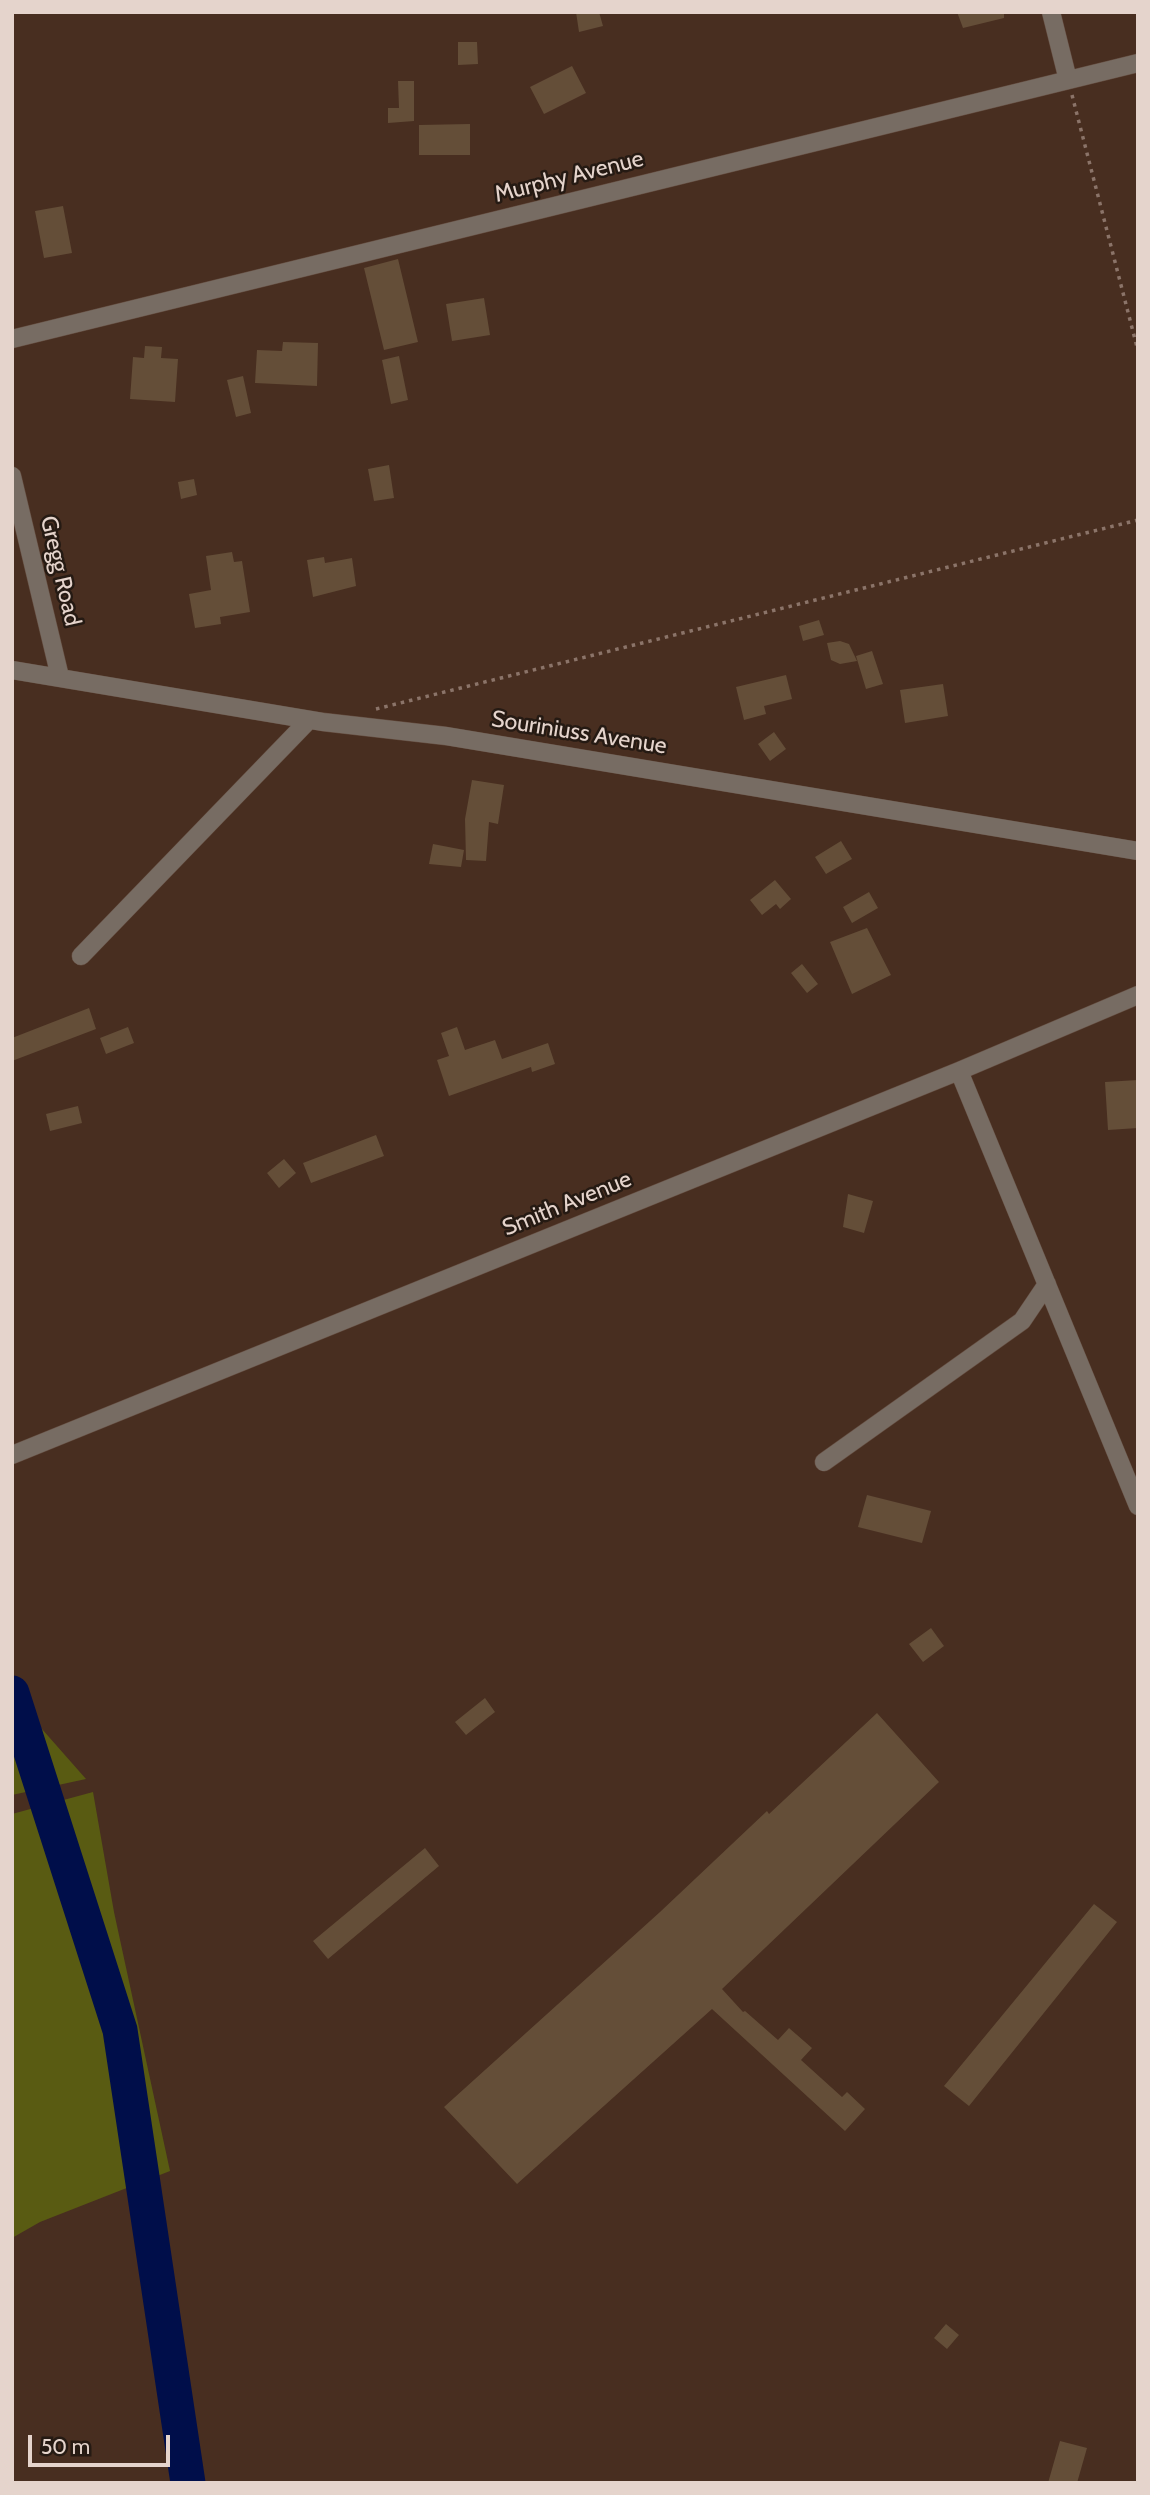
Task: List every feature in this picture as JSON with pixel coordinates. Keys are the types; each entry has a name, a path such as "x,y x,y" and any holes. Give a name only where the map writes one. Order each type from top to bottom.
{"street":[{"path":"1051,12 1068,80"},
{"name":"Murphy Avenue","path":"12,339 1138,63"},
{"name":"Gregg Road","path":"12,476 60,677"},
{"name":"Souriniuss Avenue","path":"12,670 309,720 446,736 1138,851"},
{"path":"82,956 309,720"},
{"name":"Smith Avenue","path":"12,1455 959,1071 1138,995"},
{"path":"959,1071 1138,1506"},
{"path":"824,1462 1022,1321 1047,1284"}],"path":[{"path":"1068,80 1138,351"},
{"path":"364,712 1138,520"}],"shaded area":[{"path":"12,1695 86,1779 12,1795"},
{"path":"93,1792 114,1912 170,2171 40,2222 12,2238 12,1814"}],"building":[{"path":"576,12 599,12 603,26 579,32"},
{"path":"957,12 1004,12 1004,18 963,28"},
{"path":"458,42 477,42 478,64 458,65"},
{"path":"572,66 586,93 544,114 530,87"},
{"path":"398,81 414,81 414,121 388,123 388,108 399,108"},
{"path":"470,124 470,155 419,155 419,125"},
{"path":"63,206 72,253 44,258 35,211"},
{"path":"398,259 418,342 384,350 364,268"},
{"path":"484,298 490,335 452,341 446,304"},
{"path":"283,342 318,343 317,386 255,383 257,350 282,351"},
{"path":"145,346 162,347 161,358 178,359 175,402 130,399 133,357 144,358"},
{"path":"399,356 408,400 391,404 382,360"},
{"path":"243,376 251,413 236,417 227,380"},
{"path":"389,465 394,498 374,501 368,469"},
{"path":"194,479 197,495 181,499 178,482"},
{"path":"232,552 234,562 242,561 250,612 220,617 221,624 195,628 189,594 211,590 206,556"},
{"path":"324,557 325,563 352,558 356,586 313,597 307,560"},
{"path":"819,620 824,635 803,641 799,626"},
{"path":"840,641 849,644 857,661 840,664 831,660 827,643"},
{"path":"872,651 883,684 866,689 856,656"},
{"path":"786,675 792,699 764,706 766,714 744,720 736,687"},
{"path":"943,684 948,716 905,723 900,690"},
{"path":"774,732 786,749 770,761 758,744"},
{"path":"472,780 504,785 498,824 489,822 486,861 466,860 465,819"},
{"path":"841,841 852,859 826,874 815,857"},
{"path":"433,844 464,850 461,867 429,864"},
{"path":"775,880 791,899 780,909 776,904 762,915 750,900"},
{"path":"869,892 878,908 852,923 843,907"},
{"path":"867,928 891,975 852,994 830,942"},
{"path":"802,964 818,984 807,993 791,973"},
{"path":"89,1008 96,1029 12,1061 12,1038"},
{"path":"128,1027 134,1043 106,1054 100,1038"},
{"path":"457,1027 465,1050 495,1040 502,1059 548,1043 555,1064 532,1072 531,1067 449,1096 437,1060 449,1056 441,1033"},
{"path":"1138,1080 1138,1128 1108,1130 1105,1082"},
{"path":"78,1106 82,1123 50,1131 46,1114"},
{"path":"376,1135 384,1156 311,1183 303,1163"},
{"path":"284,1159 296,1173 279,1188 267,1173"},
{"path":"848,1194 873,1201 864,1233 843,1227"},
{"path":"867,1495 931,1511 922,1543 858,1527"},
{"path":"931,1628 944,1646 923,1662 909,1644"},
{"path":"485,1698 495,1712 466,1735 455,1722"},
{"path":"877,1713 939,1782 722,1989 743,2012 778,2040 789,2028 812,2048 801,2060 842,2097 847,2092 865,2109 845,2131 712,2009 517,2184 444,2107"},
{"path":"425,1848 439,1866 328,1959 313,1941"},
{"path":"1094,1904 1117,1922 969,2106 944,2086"},
{"path":"946,2324 959,2335 947,2349 934,2338"},
{"path":"1060,2441 1087,2448 1077,2483 1048,2483"}],"waterway":[{"path":"12,1693 120,2030 188,2483"}]}
